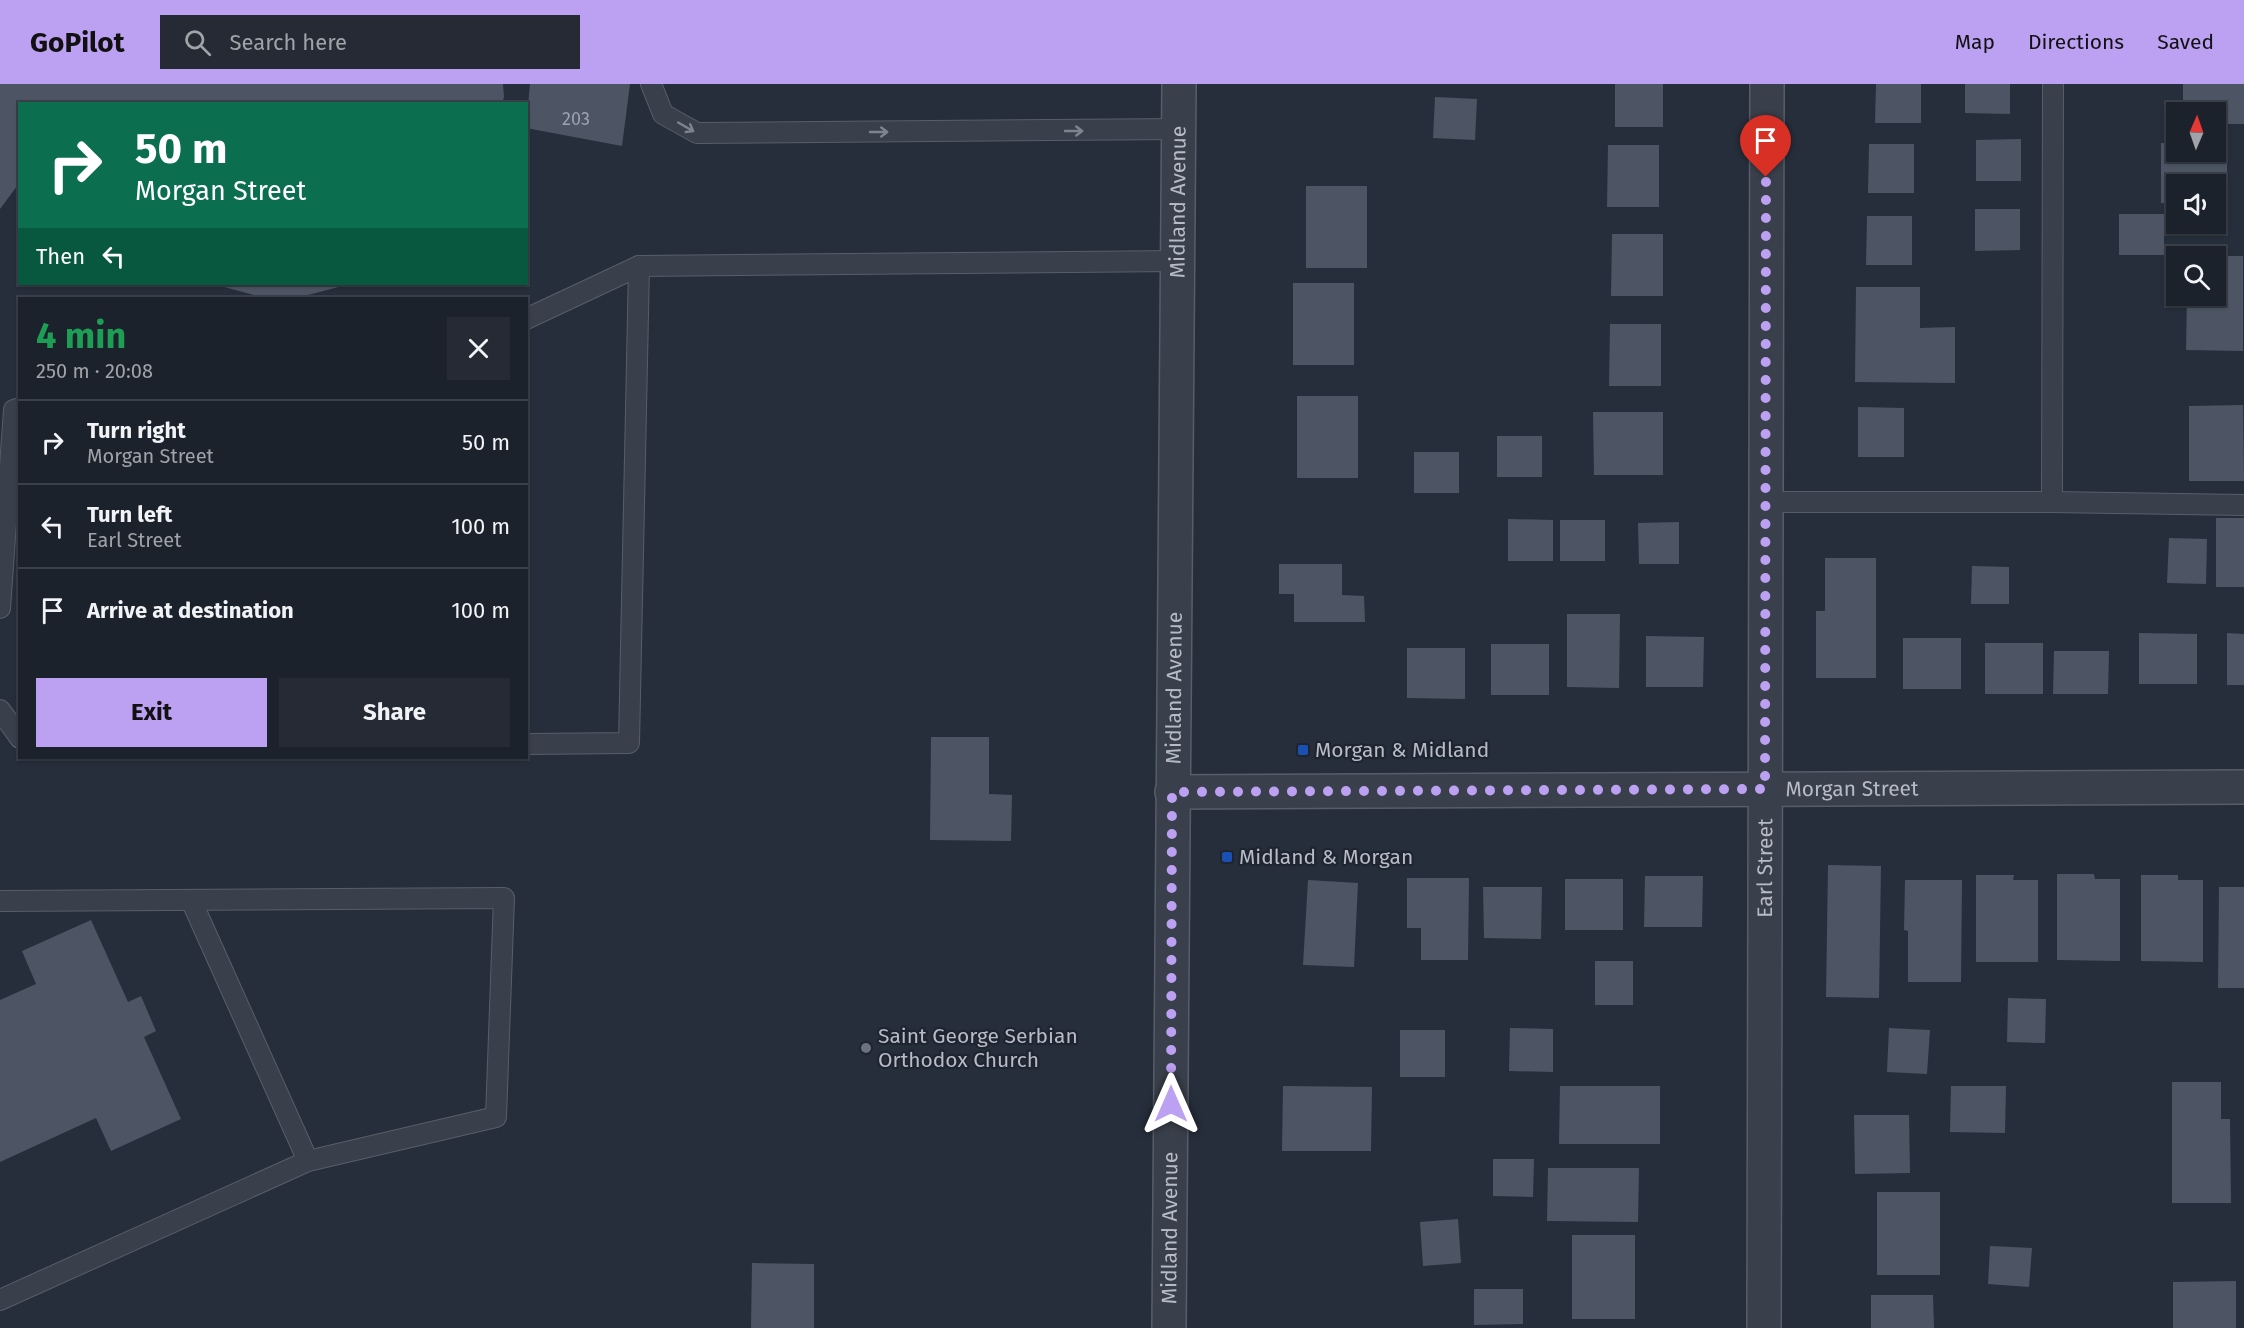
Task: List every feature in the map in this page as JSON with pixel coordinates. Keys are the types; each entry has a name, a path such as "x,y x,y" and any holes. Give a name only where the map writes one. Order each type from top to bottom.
{"street":[{"name":"Midland Avenue","path":"1169,1328 1179,84"},
{"name":"Earl Street","path":"1764,1328 1767,84"},
{"name":"Morgan Street","path":"1172,792 2244,787"}],"lane":[{"path":"651,84 663,114 696,133 1179,129"},
{"path":"2052,502 2053,84"},
{"path":"528,318 639,266 1177,261"},
{"path":"528,744 629,743 639,266"},
{"path":"0,608 14,410 18,409"},
{"path":"1766,502 2244,505"},
{"path":"0,710 18,735"},
{"path":"0,901 504,898 496,1117 308,1161 0,1300"},
{"path":"191,900 308,1161"}],"building":[{"path":"0,84 503,84 503,102 18,102 18,185 0,209"},
{"path":"530,84 630,84 622,146 528,128"},
{"path":"1615,84 1663,84 1663,127 1615,127"},
{"path":"1876,84 1921,84 1921,123 1875,123"},
{"path":"1965,84 2010,84 2010,114 1965,113"},
{"path":"2183,84 2244,84 2244,124 2226,124 2226,102 2183,102"},
{"path":"1435,97 1477,99 1475,140 1433,138"},
{"path":"2021,139 2021,181 1976,181 1976,140"},
{"path":"2161,143 2166,143 2166,162 2226,162 2227,144 2227,204 2226,174 2166,174 2166,203 2161,203"},
{"path":"1869,144 1914,144 1914,193 1868,193"},
{"path":"1608,145 1659,145 1659,207 1607,207"},
{"path":"1306,186 1367,186 1367,268 1306,268"},
{"path":"1975,209 2020,209 2020,250 1975,251"},
{"path":"2119,214 2164,214 2164,255 2119,255"},
{"path":"1867,216 1912,216 1912,265 1866,265"},
{"path":"1612,234 1663,234 1663,296 1611,296"},
{"path":"2226,256 2243,256 2243,351 2186,350 2187,306 2226,306"},
{"path":"1293,283 1354,283 1354,365 1293,365"},
{"path":"217,285 346,285 308,295 254,295"},
{"path":"1856,287 1920,287 1920,328 1955,327 1955,383 1855,382"},
{"path":"1610,324 1661,324 1661,386 1609,386"},
{"path":"1297,396 1358,396 1358,478 1297,478"},
{"path":"2243,405 2244,481 2189,481 2189,406"},
{"path":"1858,407 1904,408 1904,457 1858,457"},
{"path":"1593,412 1663,412 1663,475 1594,475"},
{"path":"1497,436 1542,436 1542,477 1497,477"},
{"path":"1414,452 1459,452 1459,493 1414,493"},
{"path":"2216,518 2244,518 2244,587 2216,587"},
{"path":"1508,519 1553,520 1553,561 1508,561"},
{"path":"1560,520 1605,520 1605,561 1560,561"},
{"path":"1679,522 1679,564 1639,564 1638,523"},
{"path":"2169,538 2207,539 2206,584 2167,583"},
{"path":"1825,558 1876,558 1876,678 1816,678 1816,611 1825,611"},
{"path":"1279,564 1342,564 1342,595 1364,596 1365,622 1294,622 1294,594 1279,594"},
{"path":"1972,566 2009,567 2009,604 1971,604"},
{"path":"1567,614 1620,614 1619,688 1567,687"},
{"path":"2139,633 2197,634 2197,684 2139,684"},
{"path":"2227,633 2244,634 2244,685 2227,685"},
{"path":"1646,636 1704,637 1703,687 1646,687"},
{"path":"1903,638 1961,638 1961,689 1903,689"},
{"path":"1985,643 2043,643 2043,694 1985,694"},
{"path":"1491,644 1549,644 1549,695 1491,695"},
{"path":"1407,648 1465,648 1465,699 1407,698"},
{"path":"2054,651 2109,651 2108,694 2053,694"},
{"path":"931,737 989,737 989,794 1012,795 1011,841 930,840"},
{"path":"1828,865 1881,866 1879,998 1826,997"},
{"path":"2057,874 2094,874 2095,879 2120,879 2120,961 2057,960"},
{"path":"1976,875 2014,875 2013,880 2038,880 2038,962 1976,962"},
{"path":"2141,875 2178,875 2178,880 2203,880 2203,962 2141,961"},
{"path":"1645,876 1703,876 1702,927 1644,927"},
{"path":"1407,878 1469,878 1468,960 1421,960 1421,928 1407,928"},
{"path":"1565,879 1623,879 1623,930 1565,930"},
{"path":"1308,880 1358,883 1354,967 1303,965"},
{"path":"1905,880 1962,880 1961,982 1908,982 1908,931 1904,930"},
{"path":"1483,887 1542,887 1541,939 1484,938"},
{"path":"2219,887 2244,887 2244,988 2218,988"},
{"path":"91,920 128,1002 141,996 156,1031 144,1037 181,1119 111,1151 96,1118 0,1162 0,1000 36,984 22,951"},
{"path":"1595,961 1633,961 1633,1005 1595,1005"},
{"path":"2008,998 2046,999 2045,1043 2007,1042"},
{"path":"1510,1028 1553,1029 1553,1072 1509,1071"},
{"path":"1889,1028 1930,1030 1927,1074 1887,1072"},
{"path":"1400,1030 1445,1030 1445,1077 1400,1077"},
{"path":"2172,1082 2221,1082 2221,1119 2230,1119 2231,1203 2172,1203"},
{"path":"1283,1086 1372,1087 1371,1151 1282,1151"},
{"path":"1560,1086 1660,1086 1660,1144 1559,1144"},
{"path":"1951,1086 2006,1086 2005,1133 1950,1132"},
{"path":"1854,1115 1909,1115 1910,1173 1855,1174"},
{"path":"1493,1159 1534,1159 1533,1197 1493,1196"},
{"path":"1548,1168 1639,1168 1638,1222 1547,1221"},
{"path":"1877,1192 1940,1192 1940,1275 1877,1275"},
{"path":"1458,1219 1461,1263 1423,1266 1420,1222"},
{"path":"1572,1235 1635,1235 1635,1319 1572,1319"},
{"path":"1990,1246 2032,1248 2029,1287 1988,1284"},
{"path":"752,1263 814,1264 814,1328 751,1328"},
{"path":"2236,1281 2236,1328 2173,1328 2173,1282"},
{"path":"1474,1289 1523,1289 1523,1324 1474,1325"},
{"path":"1871,1295 1933,1295 1934,1328 1871,1328"}],"place":[{"name":"Morgan & Midland","path":"1303,750"},
{"name":"Midland & Morgan","path":"1227,857"},
{"name":"Saint George Serbian Orthodox Church","path":"866,1048"}],"route":[{"path":"1171,1104 1172,792 1765,789 1766,177"}]}
